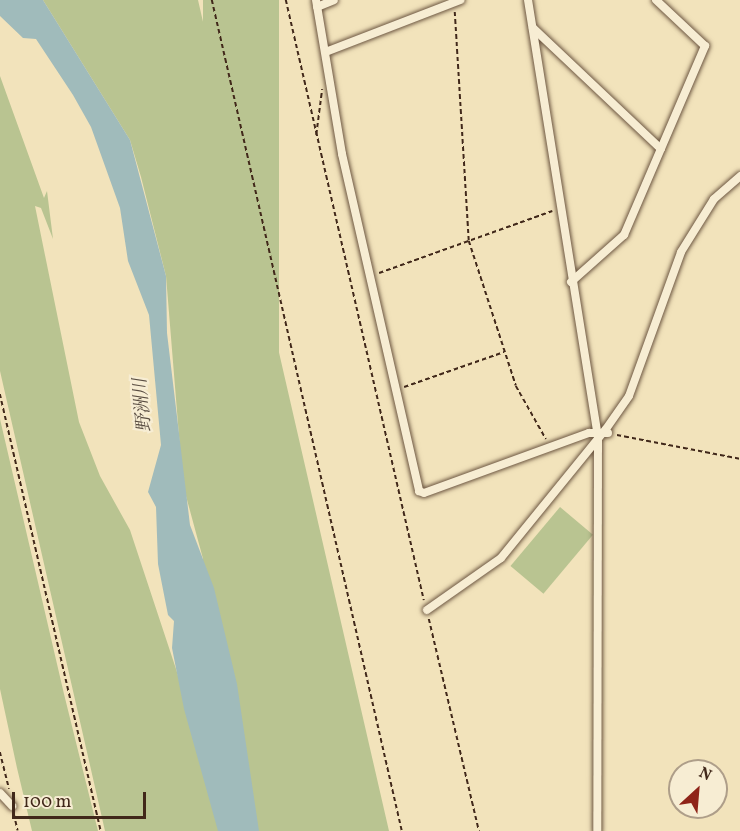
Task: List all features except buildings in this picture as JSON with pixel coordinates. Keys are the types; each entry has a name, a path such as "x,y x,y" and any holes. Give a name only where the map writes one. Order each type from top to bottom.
{"street":[{"path":"334,0 316,3 328,51 342,154 418,491 424,493 589,433 598,436 608,433"},
{"path":"528,0 562,208 570,282 598,436 597,831"},
{"path":"570,282 624,236 705,46 656,0"},
{"path":"328,51 456,1"},
{"path":"533,28 661,149"},
{"path":"427,610 474,582 501,558 629,396 681,252 714,200 740,176"},
{"path":"0,793 12,806"}],"path":[{"path":"212,0 402,831"},
{"path":"286,0 479,831"},
{"path":"456,1 468,239 516,386 550,447"},
{"path":"316,136 322,80"},
{"path":"368,277 468,239 562,208"},
{"path":"395,390 505,351"},
{"path":"0,394 100,831"},
{"path":"608,433 740,459"}],"green space":[{"path":"43,0 198,0 389,831 259,831 237,684 183,485 166,276 141,177 130,140"},
{"path":"203,0 279,0 279,831 203,831"},
{"path":"0,76 44,198 47,191 53,239 41,208 35,206 79,422 100,476 130,530 177,672 218,831 105,831 0,371"},
{"path":"0,419 98,831 32,831 17,768 0,689"},
{"path":"560,507 593,535 543,594 511,566"}],"water":[{"path":"0,0 43,0 130,140 166,276 167,333 190,525 214,588 237,684 259,831 218,831 184,709 172,648 174,621 168,615 158,564 156,507 148,492 161,445 149,315 128,261 120,208 91,127 73,95 36,39 23,38 0,16"}],"water label":[{"name":"野洲川","path":"144,405"}]}
